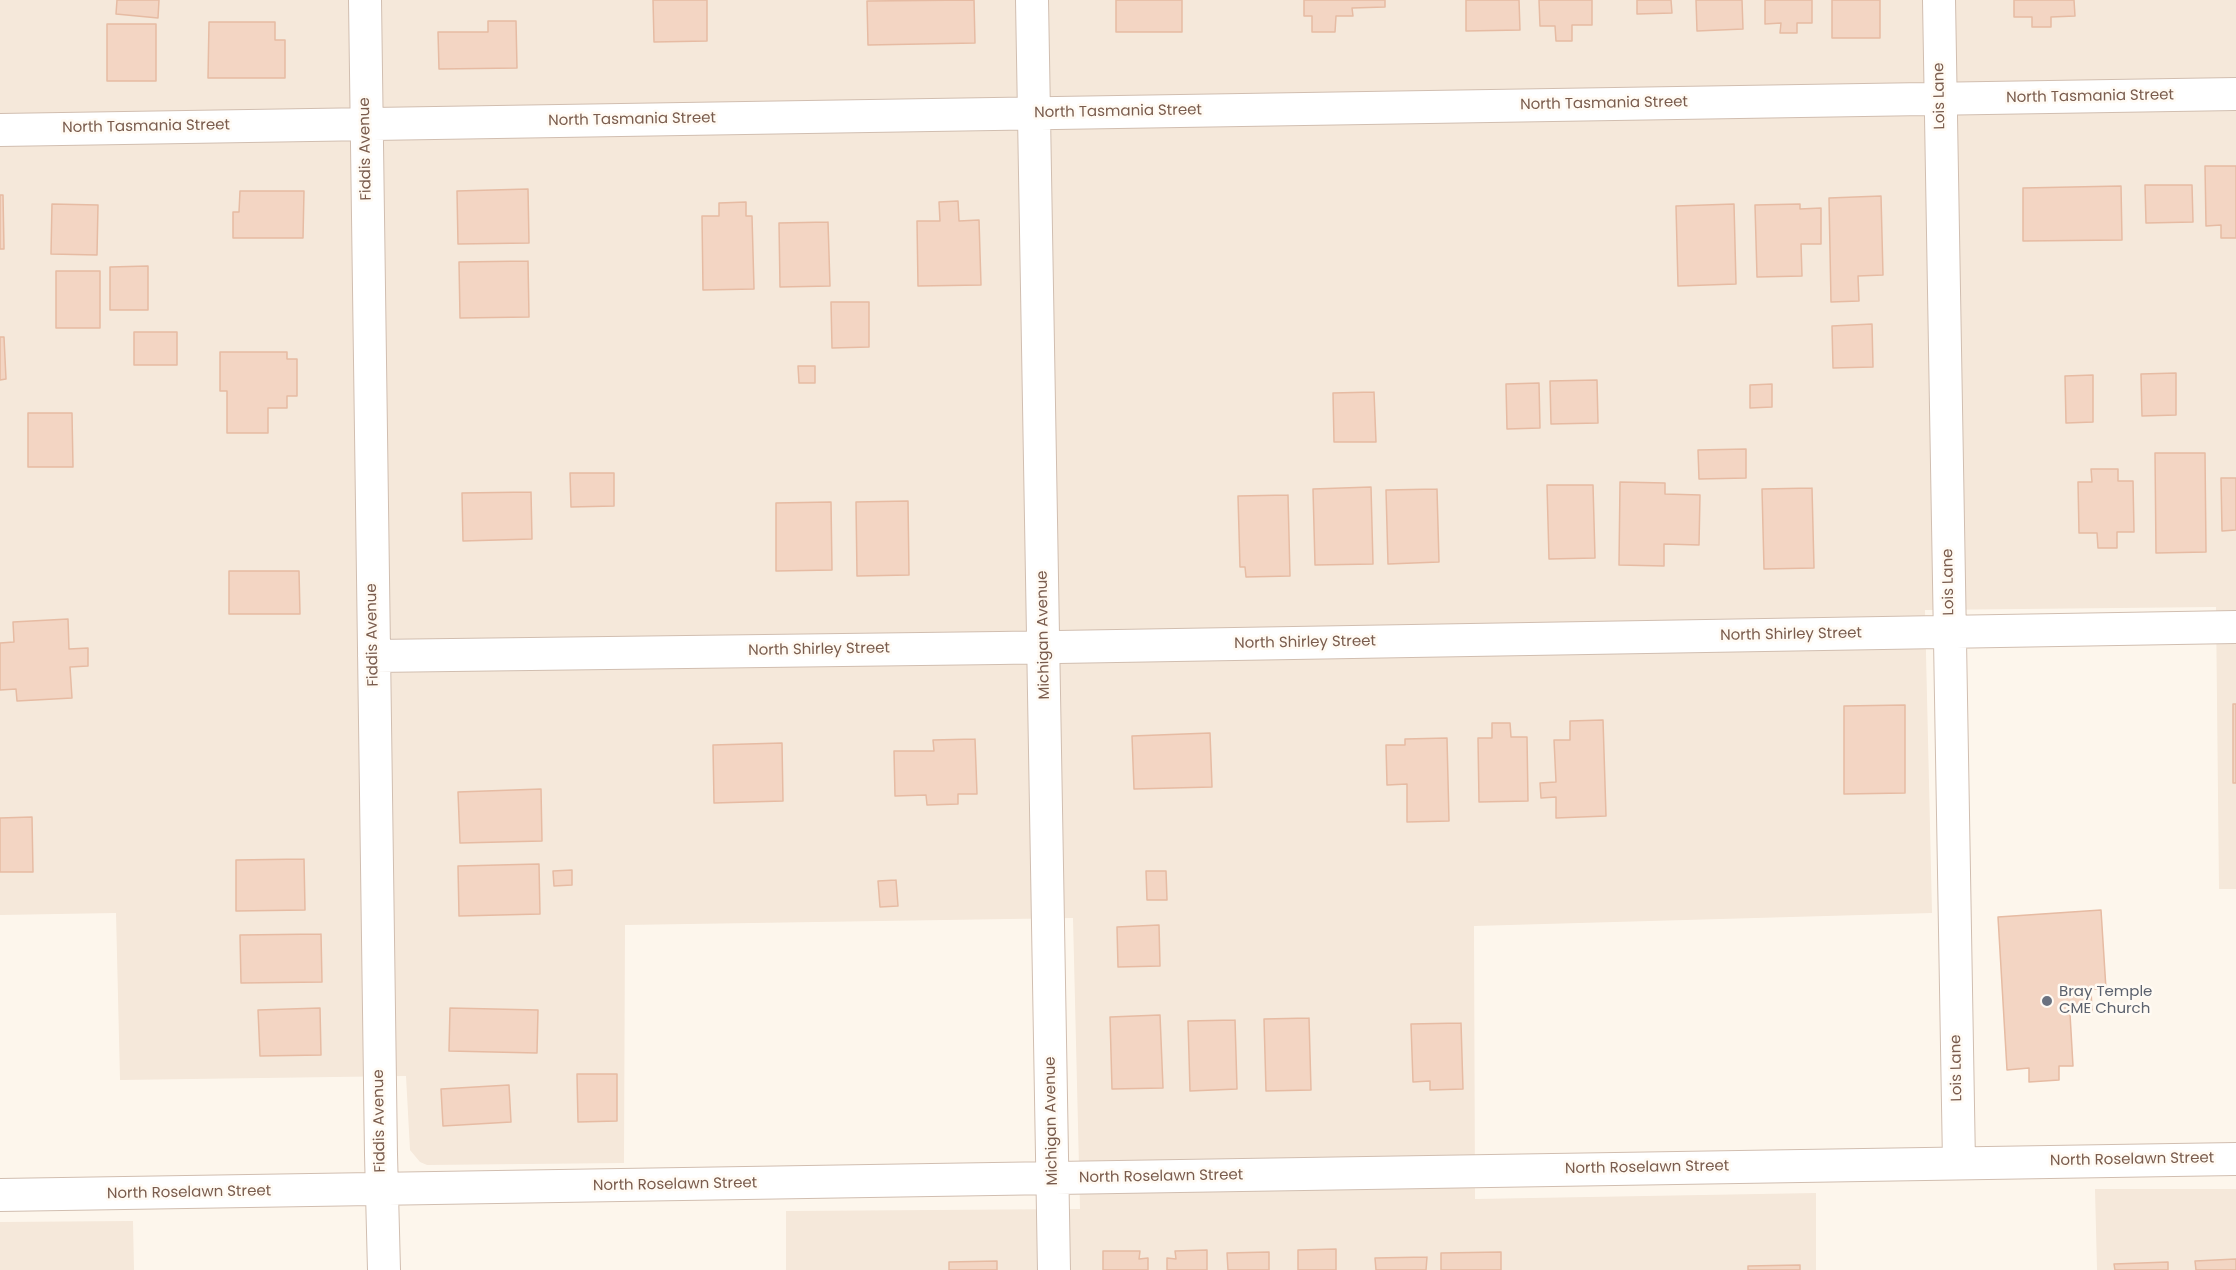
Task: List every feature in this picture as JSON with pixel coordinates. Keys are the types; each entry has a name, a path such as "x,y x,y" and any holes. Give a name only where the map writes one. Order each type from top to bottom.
{"street":[{"name":"Fiddis Avenue","path":"365,0 381,1190 384,1270"},
{"name":"Michigan Avenue","path":"1032,0 1054,1270"},
{"name":"Lois Lane","path":"1939,0 1959,1163"},
{"name":"North Tasmania Street","path":"0,130 2236,94"},
{"name":"North Shirley Street","path":"374,656 2236,627"},
{"name":"North Roselawn Street","path":"0,1195 2236,1159"}],"shaded area":[{"path":"0,0 2236,0 2236,889 2219,889 2216,607 1925,610 1932,913 1474,926 1475,1199 1816,1193 1816,1270 786,1270 786,1211 1080,1209 1073,918 625,925 624,1163 427,1165 420,1162 410,1150 406,1076 120,1080 116,913 0,915"},
{"path":"2095,1189 2236,1189 2236,1270 2097,1270"},
{"path":"133,1221 134,1270 0,1270 0,1222"}],"building":[{"path":"117,0 159,0 158,18 116,14"},
{"path":"653,0 707,0 707,41 654,42"},
{"path":"974,0 975,43 868,45 867,1"},
{"path":"1116,0 1182,0 1182,32 1116,32"},
{"path":"1304,0 1385,0 1385,7 1352,8 1353,16 1336,16 1335,32 1312,32 1312,16 1304,16"},
{"path":"1466,0 1519,0 1520,30 1466,31"},
{"path":"1539,0 1592,0 1592,25 1572,25 1572,41 1556,41 1555,26 1540,26"},
{"path":"1637,0 1671,0 1672,13 1637,14"},
{"path":"1696,0 1742,0 1743,29 1697,31"},
{"path":"1765,0 1812,0 1812,23 1797,23 1797,33 1780,33 1781,23 1765,24"},
{"path":"1832,0 1880,0 1880,38 1832,38"},
{"path":"2014,0 2074,0 2075,16 2051,17 2051,27 2032,27 2032,17 2014,17"},
{"path":"488,21 516,21 517,68 439,69 438,32 488,32"},
{"path":"209,22 275,22 275,40 285,40 285,78 208,78"},
{"path":"107,24 156,24 156,81 107,81"},
{"path":"2205,166 2236,166 2236,238 2221,238 2221,225 2206,226"},
{"path":"2145,185 2192,185 2193,222 2146,223"},
{"path":"2121,186 2122,240 2023,241 2023,188"},
{"path":"528,189 529,243 458,244 457,191"},
{"path":"240,191 304,191 303,238 233,238 233,212 239,212"},
{"path":"0,195 3,195 4,249 0,249"},
{"path":"1881,196 1883,275 1858,276 1859,301 1831,302 1829,198"},
{"path":"958,201 959,221 979,220 981,285 918,286 917,221 940,221 939,202"},
{"path":"746,202 746,216 752,216 754,289 703,290 702,216 719,216 719,203"},
{"path":"52,204 98,205 97,255 51,254"},
{"path":"1734,204 1736,284 1678,286 1676,206"},
{"path":"1800,204 1800,209 1821,208 1821,244 1801,244 1802,276 1757,277 1755,205"},
{"path":"828,222 830,286 780,287 779,223"},
{"path":"528,261 529,317 460,318 459,262"},
{"path":"148,266 148,310 110,310 110,267"},
{"path":"56,271 100,271 100,328 56,328"},
{"path":"831,302 869,302 869,347 832,348"},
{"path":"1872,324 1873,367 1833,368 1832,326"},
{"path":"134,332 177,332 177,365 134,365"},
{"path":"0,337 4,337 6,379 0,380"},
{"path":"220,352 287,352 287,359 297,359 297,396 287,396 287,408 268,408 268,433 227,433 227,391 220,391"},
{"path":"798,366 815,366 815,383 799,383"},
{"path":"2176,373 2176,415 2142,416 2141,374"},
{"path":"2093,375 2093,422 2066,423 2065,376"},
{"path":"1597,380 1598,423 1551,424 1550,381"},
{"path":"1539,383 1540,428 1507,429 1506,384"},
{"path":"1772,384 1772,407 1750,408 1750,385"},
{"path":"1374,392 1376,442 1334,442 1333,393"},
{"path":"28,413 72,413 73,467 28,467"},
{"path":"1746,449 1746,478 1699,479 1698,450"},
{"path":"2155,453 2205,453 2206,552 2156,553"},
{"path":"2091,469 2118,469 2118,481 2133,481 2134,532 2117,532 2117,548 2098,548 2097,533 2079,533 2078,482 2092,482"},
{"path":"570,473 614,473 614,506 571,507"},
{"path":"2221,478 2236,478 2236,530 2222,531"},
{"path":"1620,482 1665,483 1665,494 1700,495 1699,545 1664,544 1664,566 1619,565"},
{"path":"1547,485 1593,485 1595,558 1549,559"},
{"path":"1371,487 1373,564 1315,565 1313,489"},
{"path":"1812,488 1814,568 1764,569 1762,489"},
{"path":"1437,489 1439,562 1388,564 1386,490"},
{"path":"531,492 532,539 463,541 462,493"},
{"path":"1288,495 1290,576 1246,577 1245,567 1240,567 1238,496"},
{"path":"908,501 909,575 857,576 856,502"},
{"path":"831,502 832,570 776,571 776,503"},
{"path":"229,571 299,571 300,614 229,614"},
{"path":"68,619 69,649 88,648 88,666 70,667 72,698 17,701 16,689 0,690 0,643 14,642 13,622"},
{"path":"2233,704 2236,704 2236,783 2233,783"},
{"path":"1905,705 1905,793 1844,794 1844,706"},
{"path":"1603,720 1606,816 1556,818 1556,797 1541,798 1540,783 1556,782 1554,740 1570,740 1570,721"},
{"path":"1492,723 1510,723 1511,737 1527,737 1528,801 1479,802 1478,738 1492,738"},
{"path":"1210,733 1212,787 1134,789 1132,736"},
{"path":"1447,738 1449,821 1407,822 1407,784 1387,785 1386,745 1405,745 1405,739"},
{"path":"975,739 977,794 958,794 958,804 927,805 926,795 895,796 894,751 934,751 933,740"},
{"path":"782,743 783,801 714,803 713,745"},
{"path":"541,789 542,841 460,843 458,792"},
{"path":"32,817 33,872 0,872 0,818"},
{"path":"304,859 305,910 236,911 236,860"},
{"path":"539,864 540,914 459,916 458,866"},
{"path":"572,870 572,885 554,886 553,871"},
{"path":"1146,871 1166,871 1167,900 1147,900"},
{"path":"896,880 898,906 880,907 878,881"},
{"name":"Bray Temple CME Church","path":"2101,910 2106,989 2091,989 2092,1012 2070,1014 2073,1066 2059,1066 2059,1080 2029,1082 2029,1068 2007,1070 1998,917"},
{"path":"1159,925 1160,966 1118,967 1117,927"},
{"path":"321,934 322,982 241,983 240,935"},
{"path":"320,1008 321,1055 260,1056 258,1010"},
{"path":"450,1008 538,1010 537,1053 449,1051"},
{"path":"1160,1015 1163,1088 1112,1089 1110,1017"},
{"path":"1309,1018 1311,1090 1266,1091 1264,1019"},
{"path":"1235,1020 1237,1089 1190,1091 1188,1021"},
{"path":"1461,1023 1463,1089 1430,1090 1430,1081 1413,1082 1411,1024"},
{"path":"577,1074 617,1074 617,1121 578,1122"},
{"path":"509,1085 511,1122 443,1126 441,1089"},
{"path":"1336,1249 1336,1270 1298,1270 1298,1250"},
{"path":"1207,1250 1207,1270 1167,1270 1167,1258 1176,1259 1175,1251"},
{"path":"1103,1251 1140,1251 1139,1259 1148,1258 1148,1270 1103,1270"},
{"path":"1269,1252 1269,1270 1228,1270 1227,1253"},
{"path":"1501,1252 1501,1270 1441,1270 1441,1253"},
{"path":"1427,1257 1426,1270 1376,1270 1375,1258"},
{"path":"2236,1259 2236,1270 2196,1270 2195,1261"},
{"path":"997,1261 997,1270 949,1270 949,1262"},
{"path":"2168,1262 2168,1270 2115,1270 2114,1264"},
{"path":"1800,1265 1800,1270 1748,1270 1748,1266"}],"place":[{"name":"Bray Temple CME Church","path":"2047,1001"}]}
